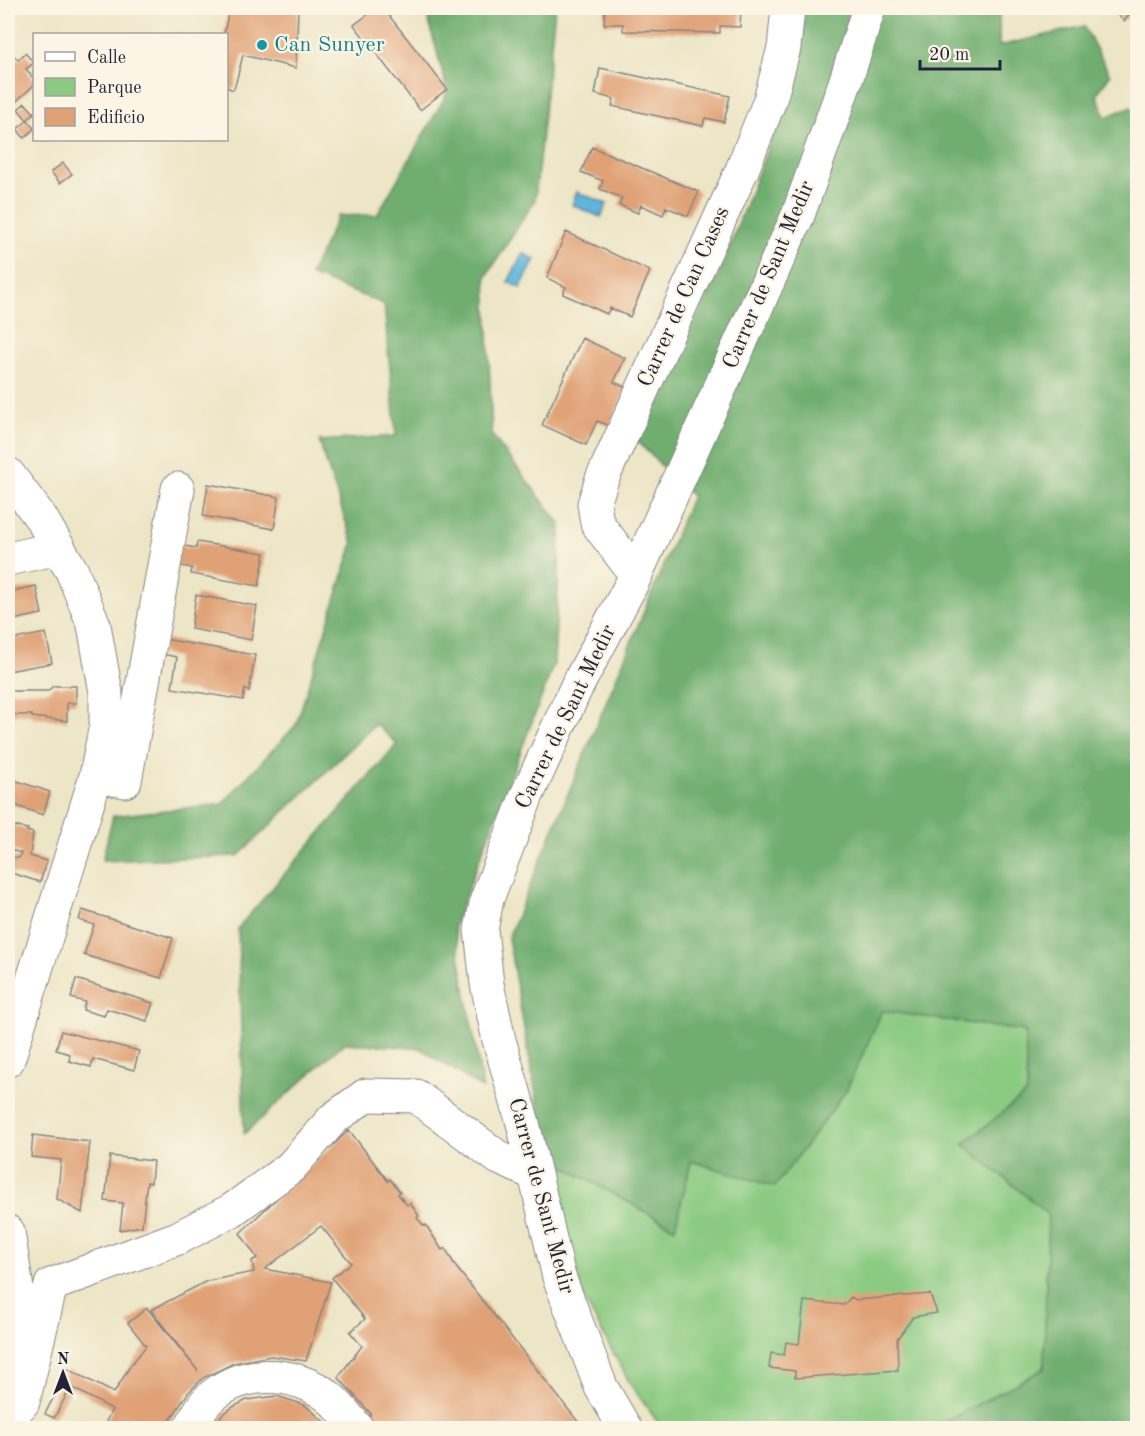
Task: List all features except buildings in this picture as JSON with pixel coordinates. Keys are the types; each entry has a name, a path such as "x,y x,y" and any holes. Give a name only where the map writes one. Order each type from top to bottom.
{"street":[{"name":"Carrer de Can Cases","path":"636,575 597,523 594,504 602,479 742,170 770,100 784,48 788,8"},
{"name":"Carrer de Sant Medir","path":"625,1428 601,1387 559,1277 492,1006 481,930 487,899 527,795 576,688 636,575 798,215 867,17"},
{"path":"8,474 41,518 59,548 84,599 94,625 104,664 106,725 96,776 8,1060"},
{"path":"96,776 125,782 178,489"},
{"path":"8,559 59,548"},
{"path":"25,1428 8,1420 22,1402 51,1285 178,1238 232,1210 291,1167 333,1119 366,1095 416,1096 499,1158 535,1174"},
{"path":"8,1232 18,1295 18,1322 16,1356 8,1383"},
{"path":"190,1428 206,1402 221,1390 236,1382 274,1376 294,1378 313,1386 331,1398 357,1428"}],"green space":[{"path":"425,8 555,8 535,200 486,277 492,435 561,525 554,664 454,926 483,1089 420,1048 344,1043 244,1134 238,928 397,744 376,724 238,856 102,861 113,816 222,804 296,725 353,543 319,441 396,436 384,304 310,275 338,216 377,215 445,97 447,89"},
{"path":"805,8 999,8 999,46 1084,26 1110,75 1097,94 1105,117 1130,107 1138,112 1137,1428 933,1428 1044,1369 1048,1214 963,1144 1027,1093 1025,1031 882,1011 846,1091 775,1187 691,1161 675,1228 547,1157 508,938 692,496 633,437 716,281 801,62"},
{"path":"882,1011 1025,1031 1027,1093 964,1144 1048,1214 1044,1369 933,1428 714,1428 711,1425 704,1428 662,1428 631,1385 583,1297 547,1157 675,1228 691,1161 846,1091"}],"water":[{"path":"577,192 607,204 601,217 572,205"},
{"path":"523,253 535,260 520,288 508,282"}],"place":[{"name":"Can Sunyer","path":"262,45"}]}
